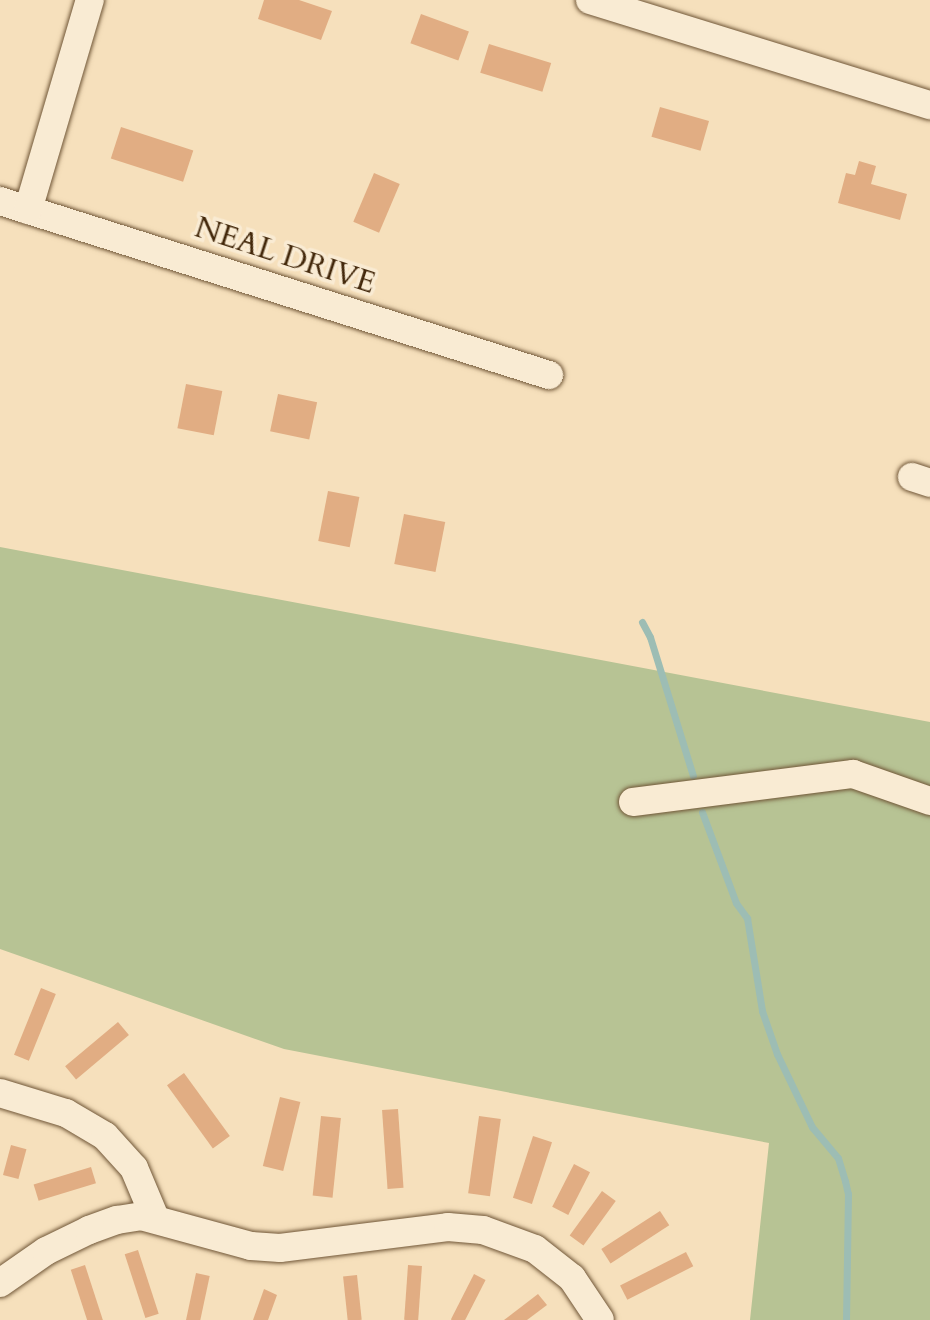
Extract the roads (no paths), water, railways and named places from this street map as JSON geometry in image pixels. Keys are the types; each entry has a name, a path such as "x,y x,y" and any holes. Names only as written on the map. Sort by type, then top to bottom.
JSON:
{"street":[{"path":"28,210 90,0"},
{"path":"590,0 930,105"},
{"name":"NEAL DRIVE","path":"0,201 549,375"},
{"path":"633,802 853,774 930,801"},
{"path":"0,1093 66,1113 105,1136 134,1168 155,1218"},
{"path":"0,1283 46,1251 89,1230 117,1220 141,1216 251,1246 280,1248 449,1227 483,1230 535,1249 561,1267 590,1302 600,1320"}],"waterway":[{"path":"642,622 650,637 693,776"},
{"path":"702,812 736,903 747,918 762,1011 777,1054 812,1127 838,1158 845,1181 848,1194 846,1320"}]}
